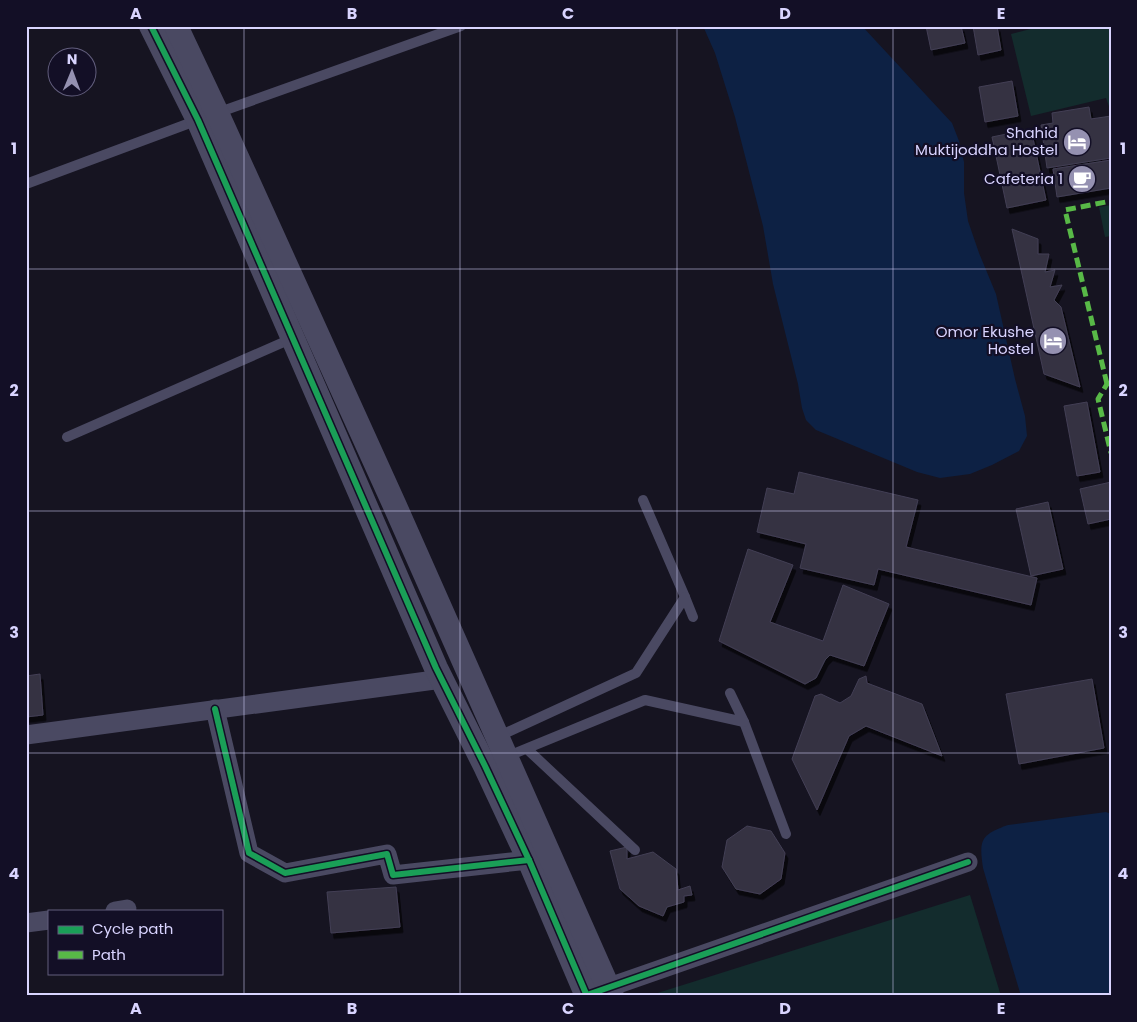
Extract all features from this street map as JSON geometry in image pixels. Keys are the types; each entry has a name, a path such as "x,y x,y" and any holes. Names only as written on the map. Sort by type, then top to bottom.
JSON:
{"street":[{"path":"152,26 208,116 395,506 598,994"},
{"path":"176,26 208,116 293,338 442,679 498,751 529,860 598,994"},
{"path":"26,735 442,679"},
{"path":"215,709 249,853 285,873 387,854 393,875 529,860"},
{"path":"598,994 968,862"},
{"path":"26,923 48,920"}],"lane":[{"path":"26,184 208,116 461,26"},
{"path":"67,437 293,338"},
{"path":"643,500 693,616"},
{"path":"498,751 636,673 685,597"},
{"path":"730,693 744,722 786,834"},
{"path":"498,751 645,700 744,722"},
{"path":"498,751 635,850"}],"green space":[{"path":"1042,26 1111,26 1111,112 1106,98 1031,116 1011,34"},
{"path":"1111,205 1111,236 1105,237 1099,207"},
{"path":"970,895 1001,996 648,996"}],"water":[{"path":"703,26 862,26 952,123 964,162 964,193 968,221 996,294 1025,416 1027,436 1019,451 970,474 940,478 917,472 816,430 806,420 773,284 763,226 735,117 715,53"},
{"path":"1106,812 1111,814 1111,996 1021,996 983,868 981,851 984,840 992,832 1008,825"}],"building":[{"path":"926,26 961,26 965,43 931,50"},
{"path":"973,26 997,26 1001,50 978,55"},
{"path":"1012,81 1018,116 985,122 979,87"},
{"name":"Shahid Muktijoddha Hostel","path":"1089,107 1091,119 1111,116 1111,158 1047,168 1041,125 1053,123 1052,113"},
{"path":"1031,129 1046,200 1007,208 992,137"},
{"name":"Cafeteria 1","path":"1111,160 1111,188 1057,197 1053,169"},
{"name":"Omor Ekushe Hostel","path":"1012,229 1038,239 1038,254 1049,254 1045,272 1055,270 1050,287 1062,285 1054,300 1061,307 1080,387 1044,374"},
{"path":"1087,402 1100,472 1077,476 1064,406"},
{"path":"799,472 918,500 906,547 1037,578 1031,605 878,569 874,585 800,568 806,544 757,532 767,488 794,494"},
{"path":"1111,482 1111,519 1088,524 1080,489"},
{"path":"1048,502 1063,569 1031,576 1016,509"},
{"path":"748,549 793,565 770,622 823,641 843,585 889,604 864,666 830,655 825,660 816,678 805,684 719,641"},
{"path":"40,674 43,715 26,717 26,676"},
{"path":"866,676 867,683 922,704 942,756 866,726 849,736 817,810 792,759 815,696 821,694 840,703 851,696 859,679"},
{"path":"1092,679 1104,748 1019,764 1006,694"},
{"path":"747,826 771,831 785,853 781,879 760,894 736,889 722,867 727,840"},
{"path":"627,847 627,859 653,852 676,869 678,890 690,886 692,895 684,896 684,902 667,907 663,916 639,906 620,889 610,851"},
{"path":"396,887 400,927 331,933 327,892"}],"marked path":[{"path":"1107,384 1065,210 1111,201"},
{"path":"1111,383 1107,384 1098,399 1111,453"}],"cycle path":[{"path":"151,26 198,120 436,668 529,860 587,996"},
{"path":"215,709 249,853 285,873 387,854 393,875 529,860"},
{"path":"587,995 968,862"}],"place":[{"name":"Shahid Muktijoddha Hostel","path":"1077,142"},
{"name":"Cafeteria 1","path":"1082,179"},
{"name":"Omor Ekushe Hostel","path":"1053,341"}]}
